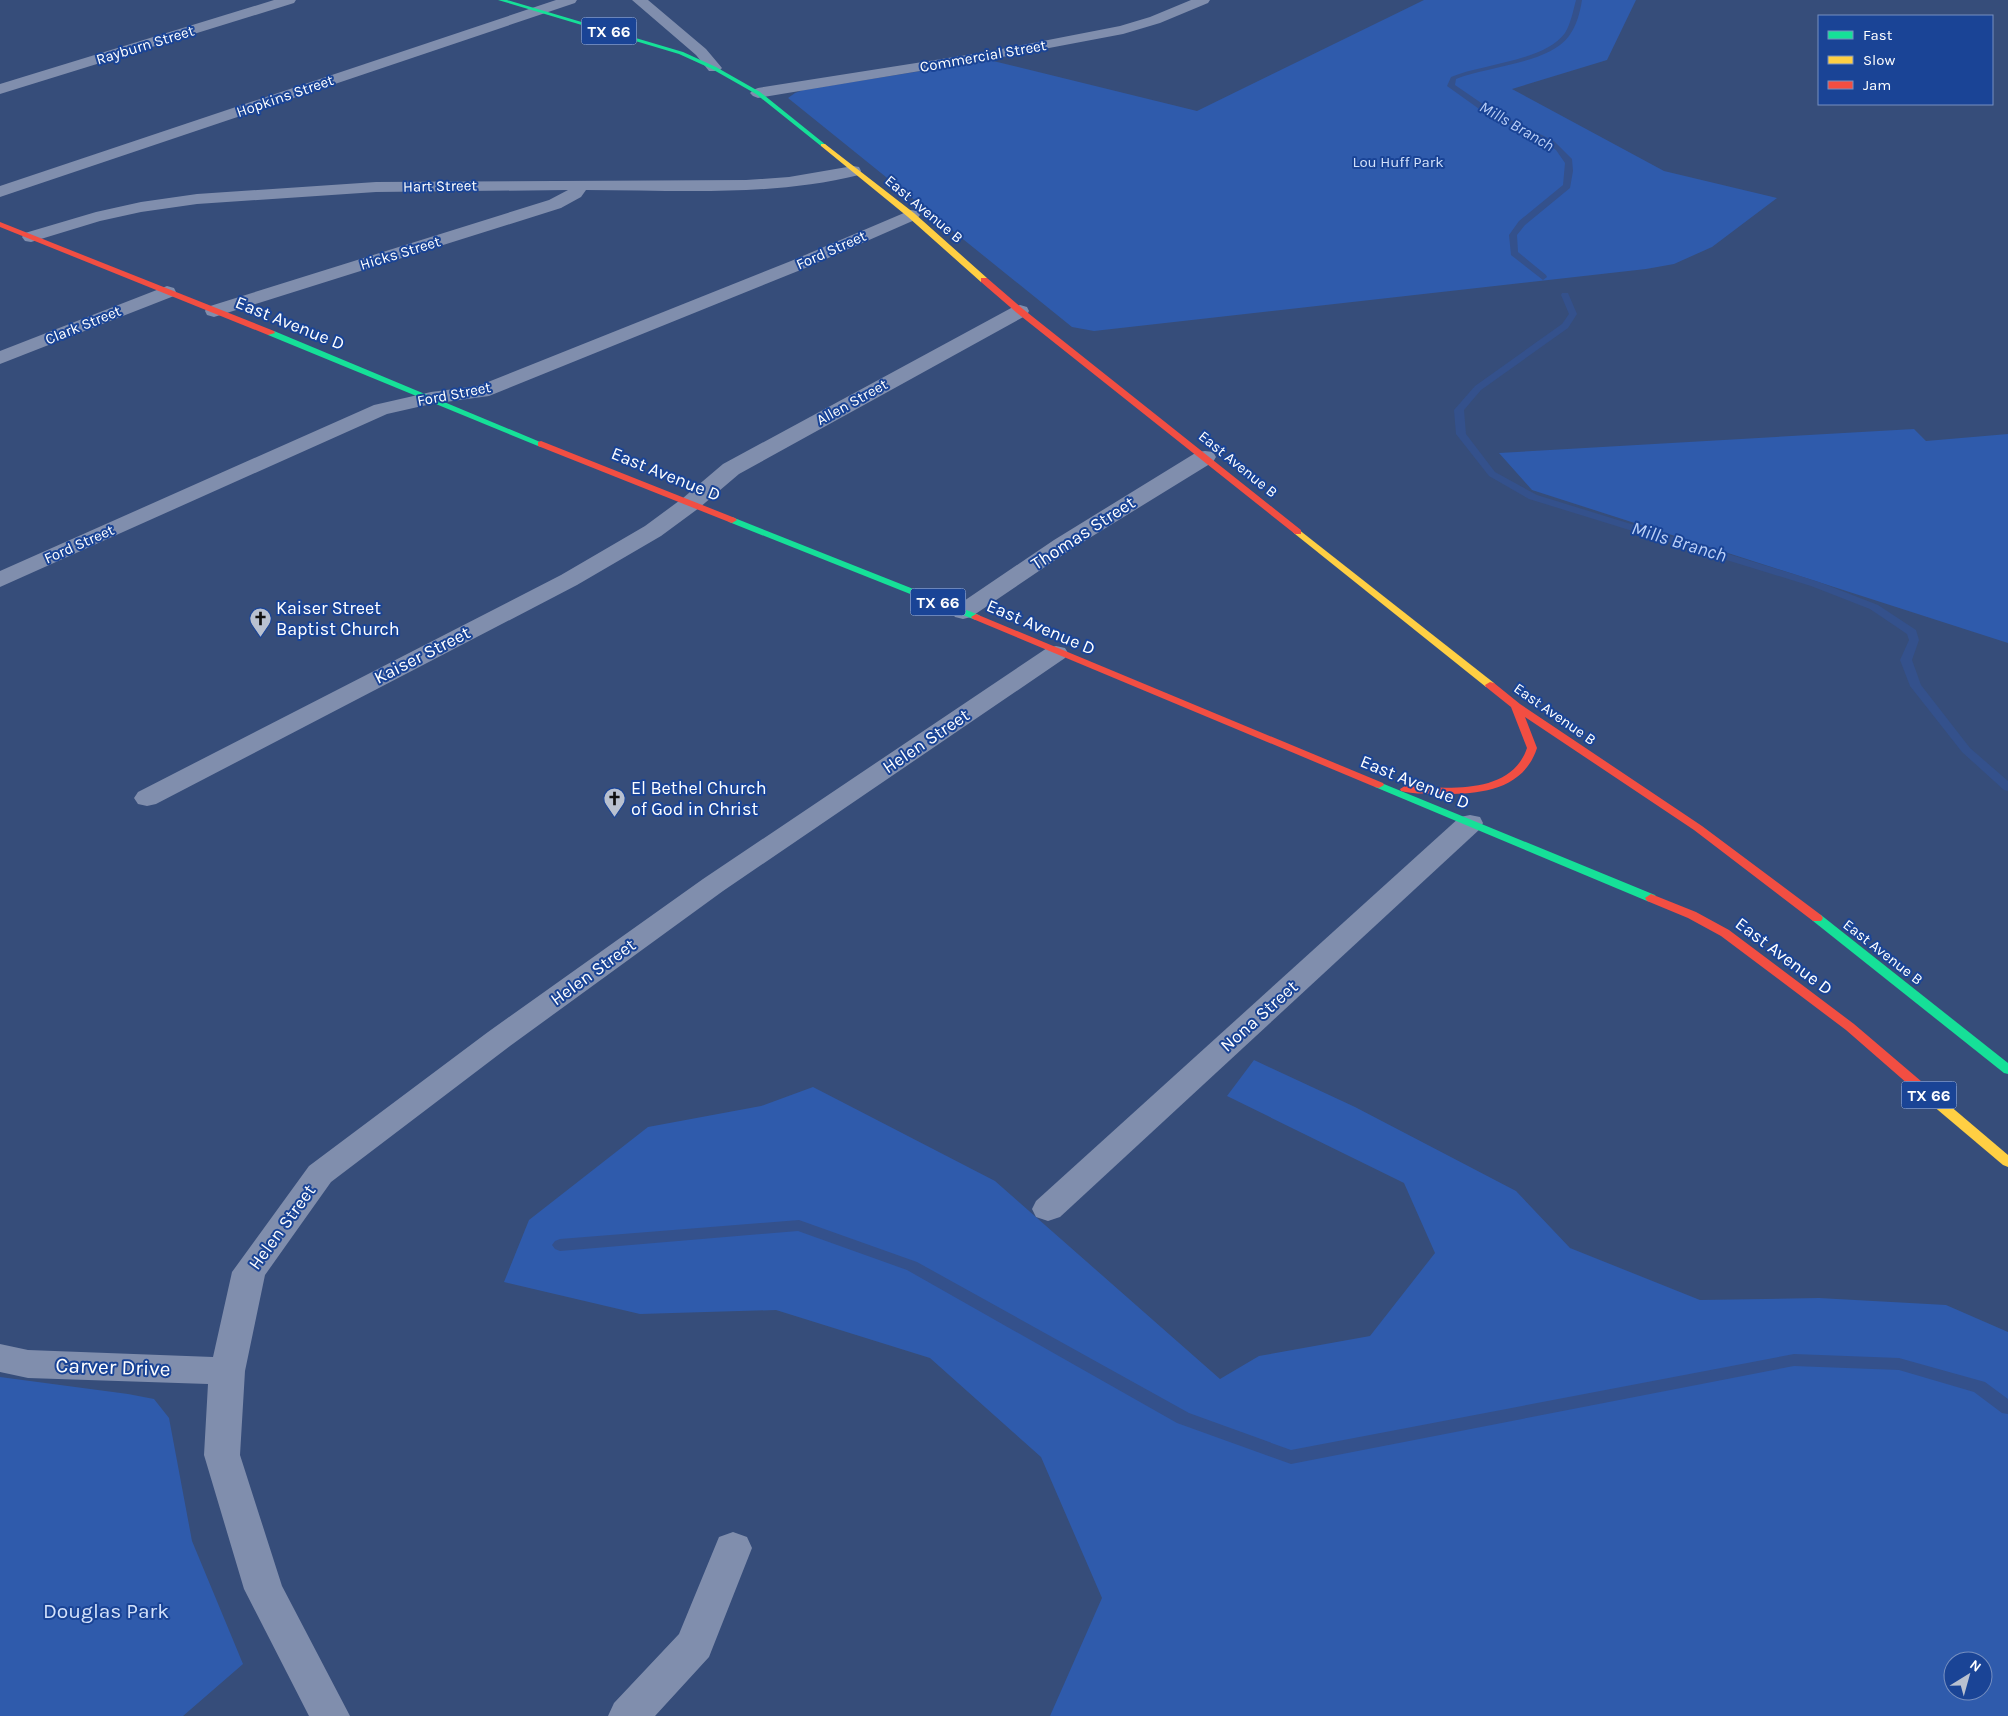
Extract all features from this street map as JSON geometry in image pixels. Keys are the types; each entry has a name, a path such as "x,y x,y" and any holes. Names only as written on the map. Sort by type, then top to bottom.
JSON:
{"main road":[{"name":"East Avenue B","path":"501,0 673,50 714,68 758,93 853,171 911,215 1020,311 1516,706 1698,828 1797,902 2008,1070"},
{"name":"East Avenue D","path":"0,224 431,398 457,411 963,612 1692,916 1725,934 1850,1027 2008,1162"},
{"path":"1384,787 1432,791 1474,789 1508,779 1524,766 1532,748 1516,706"}],"street":[{"name":"Rayburn Street","path":"0,89 289,0"},
{"name":"Hopkins Street","path":"0,192 570,0"},
{"path":"639,0 701,52 714,68"},
{"name":"Commercial Street","path":"758,93 986,56 1122,30 1155,20 1204,0"},
{"name":"Hart Street","path":"31,237 141,207 198,199 376,187 746,185 789,182 853,171"},
{"name":"Hicks Street","path":"214,310 556,204 575,193 582,185"},
{"name":"Ford Street","path":"0,580 381,409 431,398 482,392 797,265 911,215"},
{"name":"Clark Street","path":"0,358 167,292"},
{"name":"Allen Street","path":"691,503 731,468 1020,311"},
{"name":"Thomas Street","path":"963,612 1062,546 1205,457"},
{"name":"Kaiser Street","path":"147,798 569,580 654,531 691,503"},
{"name":"Helen Street","path":"330,1716 263,1589 222,1455 227,1372 249,1272 320,1174 499,1039 714,885 1056,652"},
{"name":"Nona Street","path":"1048,1209 1470,823"},
{"name":"Carver Drive","path":"0,1358 28,1364 227,1372"},
{"path":"628,1716 695,1645 732,1548"}],"green space":[{"name":"Lou Huff Park","path":"1424,0 1636,0 1607,60 1512,89 1664,171 1777,198 1712,247 1674,264 1646,269 1094,331 1072,327 788,98 803,90 989,60 1197,111"},
{"path":"1914,429 1926,441 2008,434 2008,643 1532,490 1499,453"},
{"path":"1254,1060 1355,1107 1516,1191 1570,1248 1700,1300 1819,1298 1946,1305 2008,1332 2008,1716 1050,1716 1102,1598 1041,1457 930,1358 776,1310 640,1314 504,1282 529,1220 648,1127 761,1106 813,1087 995,1181 1220,1379 1259,1356 1370,1336 1435,1253 1404,1183 1227,1096"},
{"name":"Douglas Park","path":"0,1377 154,1399 169,1418 192,1541 243,1664 183,1716 0,1716"}],"waterway":[{"name":"Mills Branch","path":"1543,277 1514,253 1513,235 1522,223 1567,186 1570,171 1568,159 1551,143 1490,113 1451,86 1453,78 1465,73 1541,53 1553,47 1563,39 1572,26 1579,0"},
{"name":"Mills Branch","path":"1565,295 1573,314 1565,326 1478,388 1459,410 1461,434 1492,474 1533,497 1815,584 1874,607 1912,632 1914,640 1906,660 1916,686 1966,750 2008,787"},
{"path":"560,1245 799,1225 912,1266 1183,1418 1291,1457 1794,1360 1899,1364 1979,1387 2008,1408"}],"traffic: fast":[{"path":"501,0 681,53 714,68 758,93 823,145"},
{"path":"271,333 541,444"},
{"path":"732,520 976,617"},
{"path":"1379,785 1651,898"},
{"path":"1817,918 2008,1070"}],"traffic: slow":[{"path":"823,145 911,215 984,280"},
{"path":"1298,532 1490,685"},
{"path":"1937,1102 2008,1162"}],"traffic: jam":[{"path":"0,224 271,333"},
{"path":"984,280 1020,311 1298,532"},
{"path":"541,444 732,520"},
{"path":"976,617 1379,785"},
{"path":"1490,685 1516,706 1698,828 1817,918"},
{"path":"1405,789 1435,791 1468,790 1500,783 1513,776 1524,766 1532,748 1516,706"},
{"path":"1651,898 1692,915 1725,933 1850,1027 1937,1102"}],"place":[{"name":"Kaiser Street Baptist Church","path":"260,637"},
{"name":"El Bethel Church of God in Christ","path":"615,817"}]}
